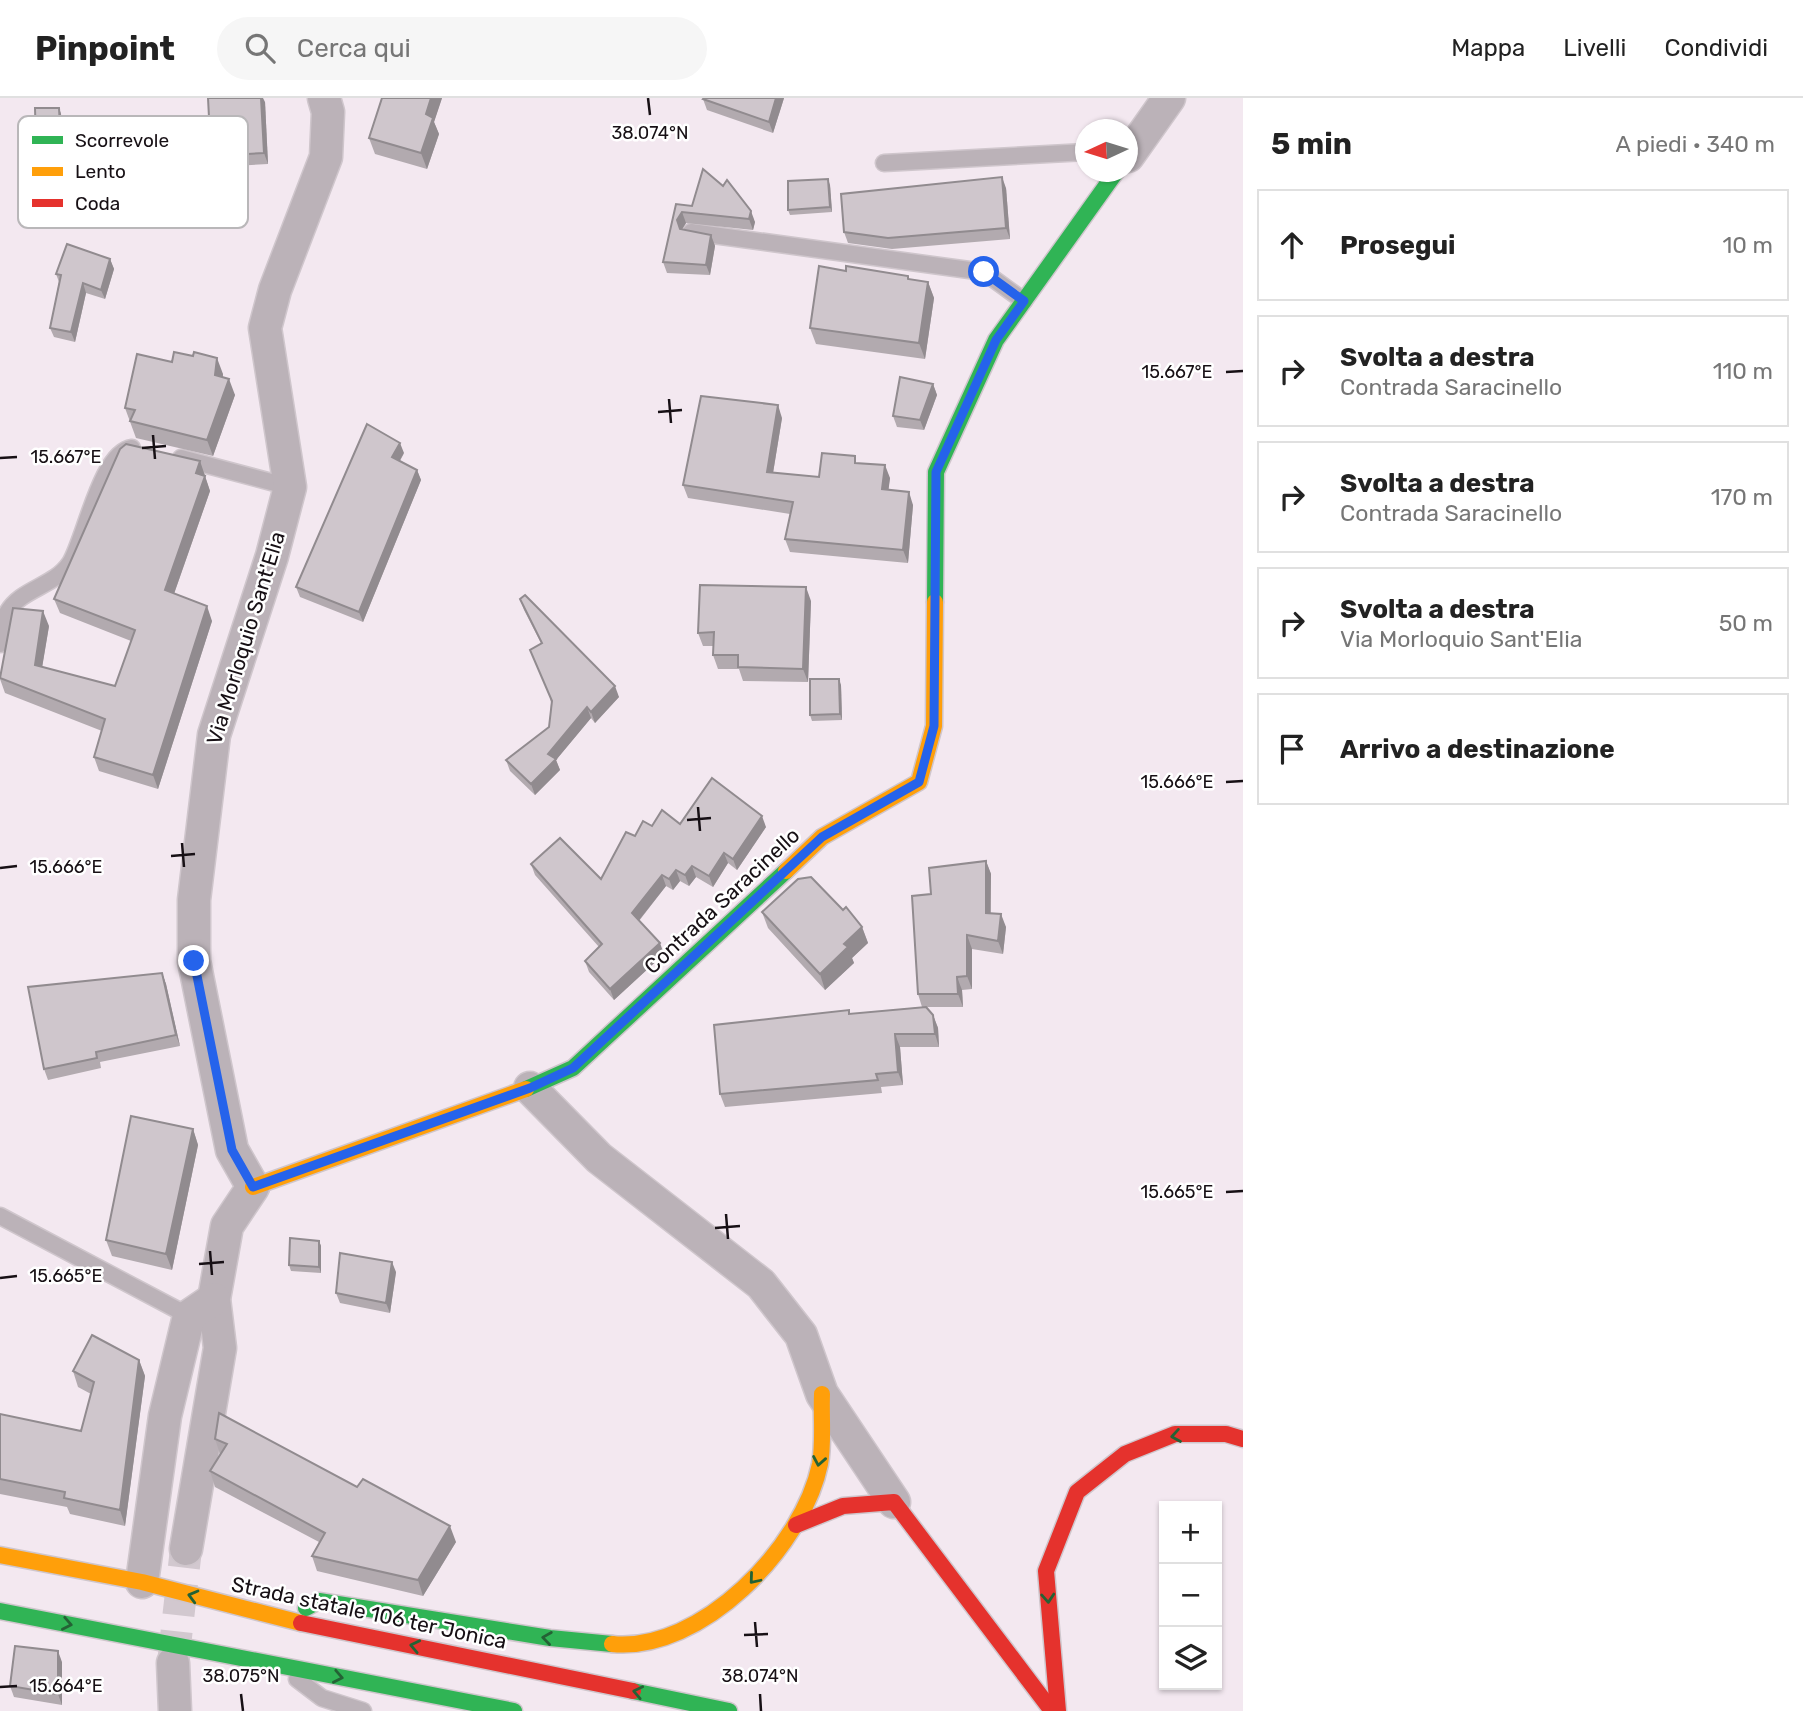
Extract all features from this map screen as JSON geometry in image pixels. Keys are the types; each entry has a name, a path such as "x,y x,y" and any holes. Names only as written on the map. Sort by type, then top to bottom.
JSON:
{"main road":[{"name":"Contrada Saracinello","path":"253,1187 530,1088 573,1068 822,837 919,782 934,726 936,472 996,340 1109,182"},
{"path":"286,1620 319,1601 550,1638 631,1646 680,1633 749,1586 796,1525 820,1464 822,1394"},
{"path":"1058,1711 1046,1571 1077,1492 1125,1454 1175,1434 1226,1434 1243,1439"},
{"path":"796,1525 828,1507 860,1501 894,1502 1052,1711"},
{"name":"Strada statale 106 ter Jonica","path":"0,1555 142,1582 286,1620 729,1711"},
{"path":"0,1612 514,1711"}],"street":[{"name":"Via Morloquio Sant'Elia","path":"253,1187 232,1150 194,961 194,900 214,735 272,556 290,488 265,328 275,290 326,157 328,112 324,98"},
{"path":"1138,142 1169,98"},
{"path":"530,1088 599,1158 761,1284 801,1335 822,1394 894,1502"},
{"path":"142,1582 165,1416 227,1226 253,1187"},
{"path":"186,1549 220,1348 202,1308"},
{"path":"173,1663 175,1711"}],"lane":[{"path":"884,163 1075,153"},
{"path":"691,232 984,272 1024,301"},
{"path":"0,644 5,615 18,598 52,579 69,564 112,461 127,449 162,453 290,488"},
{"path":"0,1216 202,1308"},
{"path":"278,1665 322,1698 363,1711"}],"building":[{"path":"208,98 261,98 264,153 248,154 248,116 209,116"},
{"path":"382,98 431,98 426,114 433,118 421,153 369,138"},
{"path":"704,98 776,98 769,122"},
{"path":"35,108 59,108 59,116 35,116"},
{"path":"703,169 723,186 727,180 751,211 749,219 682,212 677,220 680,229 711,235 706,265 663,262 676,204 692,206"},
{"path":"1002,177 1006,228 888,238 844,232 841,194"},
{"path":"828,179 830,207 788,210 788,181"},
{"path":"67,244 110,259 101,290 83,283 71,332 50,328 61,275 56,274"},
{"path":"819,266 846,271 846,266 928,282 919,343 810,328"},
{"path":"174,352 193,356 194,352 217,358 215,375 229,379 207,440 130,421 135,410 125,408 137,354 172,362"},
{"path":"900,377 933,384 920,420 893,416"},
{"path":"701,396 778,405 767,472 819,477 822,453 855,456 855,463 885,465 882,489 909,492 903,550 785,539 793,502 683,485"},
{"path":"367,424 400,443 392,457 417,470 359,612 296,587"},
{"path":"126,444 200,461 196,473 205,476 165,590 207,606 153,775 94,757 105,719 0,678 13,608 43,611 35,665 115,686 135,630 54,599 120,449"},
{"path":"700,585 806,587 803,669 738,667 738,655 713,655 714,632 698,633"},
{"path":"525,595 615,686 591,712 587,707 548,754 556,759 531,784 506,760 549,727 552,701 530,650 542,643 520,599"},
{"path":"810,679 839,679 840,714 810,715"},
{"path":"712,778 762,816 733,859 724,853 709,876 692,866 685,875 676,870 669,879 662,875 632,913 660,943 610,989 585,961 602,944 531,864 560,838 601,879 626,832 635,836 643,821 652,826 662,810 680,824"},
{"path":"986,861 986,913 1001,914 998,941 967,935 967,976 957,977 958,994 918,994 912,896 931,894 929,868"},
{"path":"811,877 843,910 846,907 862,927 844,944 848,947 820,974 762,912 798,879"},
{"path":"162,973 176,1035 96,1052 97,1058 44,1069 28,987"},
{"path":"926,1007 933,1015 935,1034 895,1034 898,1072 876,1074 878,1080 720,1094 714,1025 849,1010 849,1014"},
{"path":"131,1116 193,1129 166,1254 106,1240"},
{"path":"290,1238 319,1241 319,1267 289,1265"},
{"path":"340,1253 392,1262 386,1303 336,1293"},
{"path":"92,1335 139,1360 120,1510 64,1498 65,1492 0,1479 0,1414 81,1431 94,1382 73,1371"},
{"path":"219,1413 357,1487 363,1479 450,1526 418,1580 312,1556 325,1533 210,1471 227,1444 215,1439"},
{"path":"15,1646 58,1651 58,1694 10,1686"}],"tunnel":[{"path":"173,1663 186,1549"}],"traffic: fast":[{"path":"935,602 936,472 996,340 1109,182"},
{"path":"526,1089 573,1068 786,871"},
{"path":"306,1608 319,1601 550,1638 612,1644"},
{"path":"0,1611 514,1711"},
{"path":"633,1691 729,1711"}],"traffic: slow":[{"path":"786,871 822,837 919,782 934,726 935,602"},
{"path":"253,1187 526,1089"},
{"path":"612,1644 646,1642 680,1631 712,1613 743,1588 770,1560 793,1528 810,1496 820,1464 822,1394"},
{"path":"0,1555 142,1582 301,1623"}],"traffic: jam":[{"path":"1058,1711 1046,1571 1077,1492 1125,1454 1175,1434 1226,1434 1243,1439"},
{"path":"796,1525 843,1506 894,1502 1052,1711"},
{"path":"301,1623 633,1691"}],"route":[{"path":"194,961 232,1150 253,1187 530,1088 573,1068 822,837 919,782 934,726 936,472 996,340 1024,301 984,272"}]}
